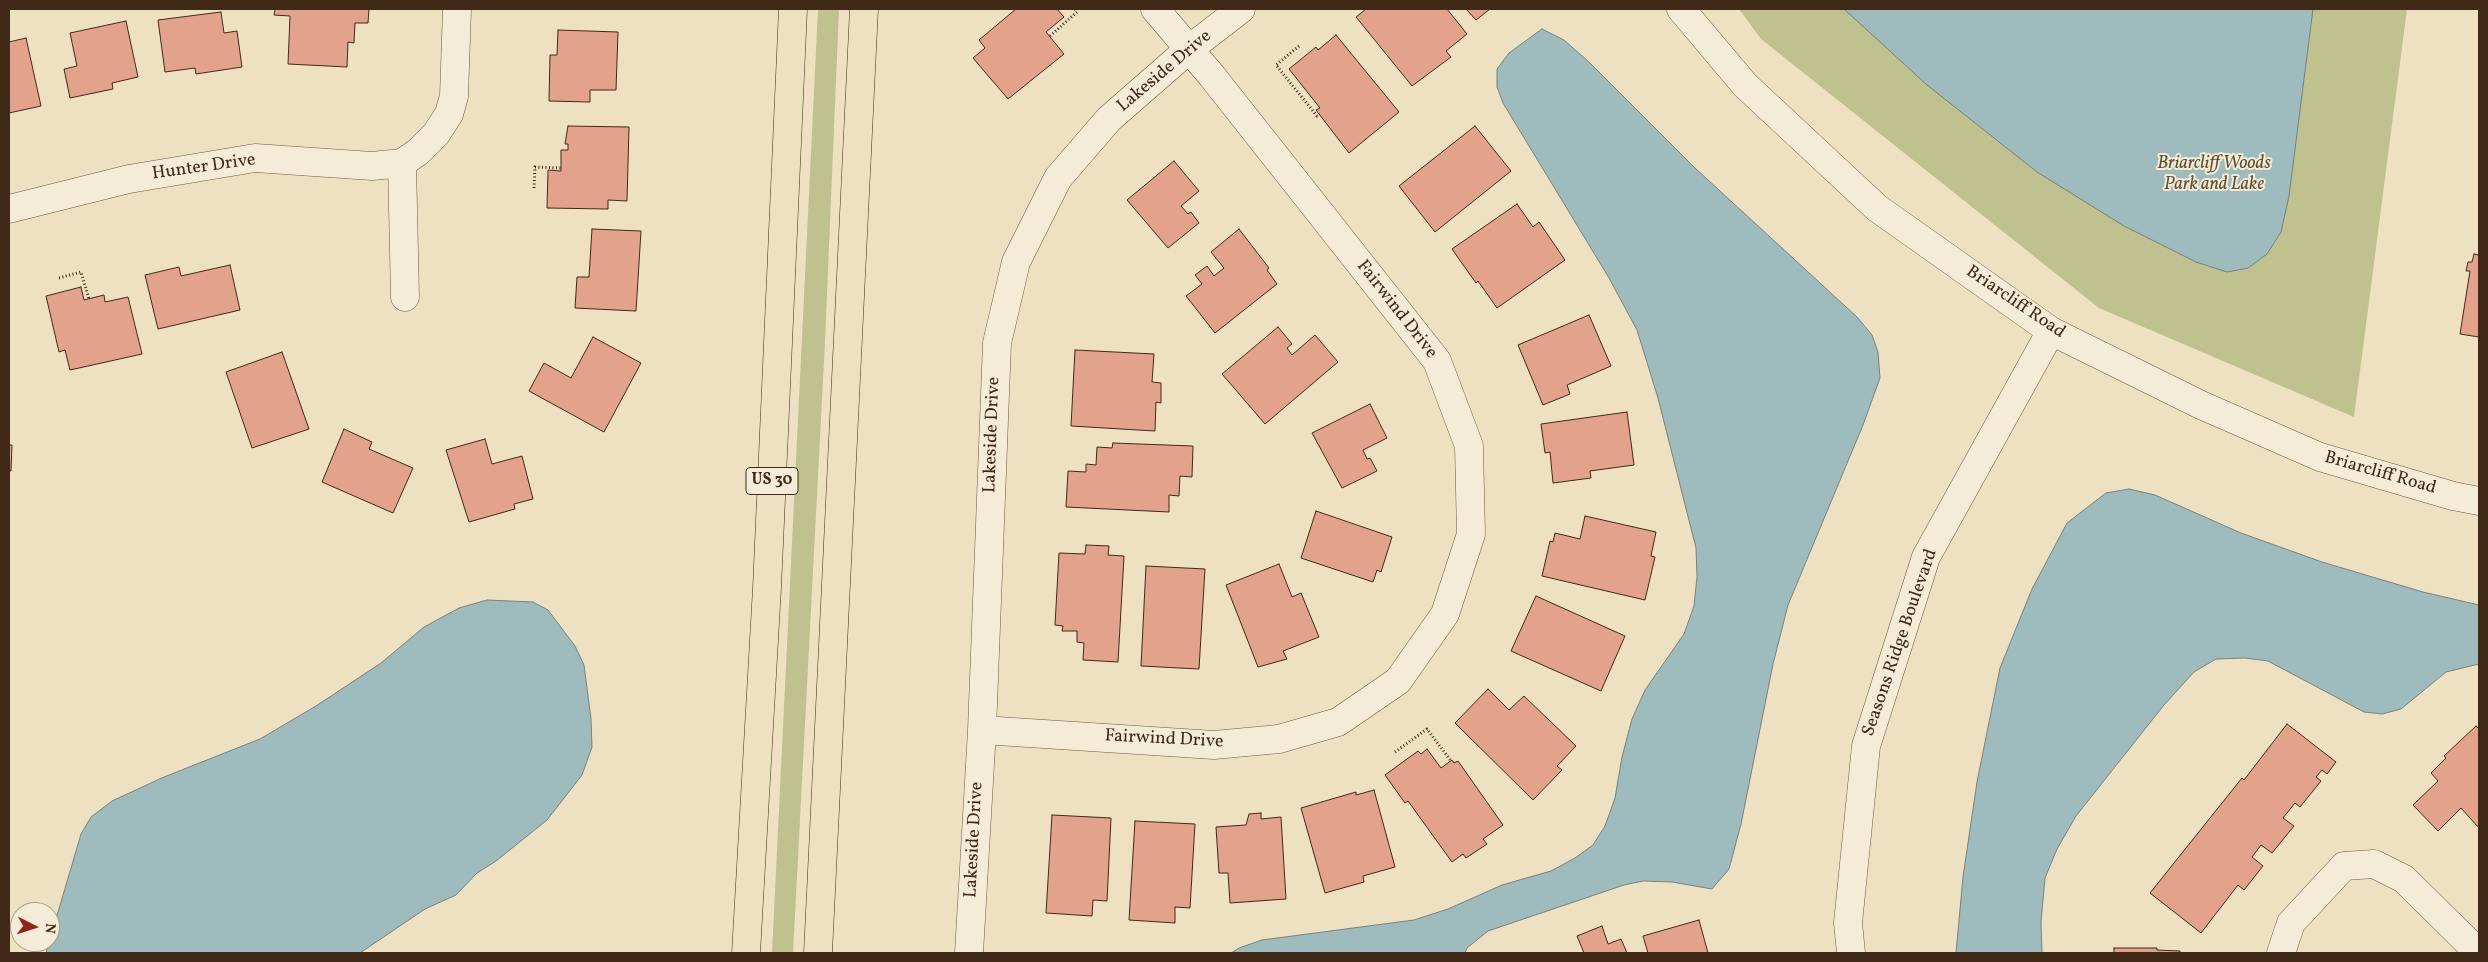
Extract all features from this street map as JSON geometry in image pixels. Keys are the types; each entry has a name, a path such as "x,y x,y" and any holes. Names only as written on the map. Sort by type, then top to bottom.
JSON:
{"main road":[{"name":"US 30","path":"746,953 767,588 793,9"},
{"path":"818,953 864,9"}],"street":[{"path":"405,297 402,163 418,152 430,140 449,114 454,96 457,9"},
{"name":"Fairwind Drive","path":"982,730 1214,745 1279,739 1338,722 1398,681 1445,614 1471,534 1469,446 1437,360 1212,76 1155,9"},
{"name":"Lakeside Drive","path":"969,953 982,730 997,343 1016,262 1058,178 1109,119 1188,50 1241,9"},
{"name":"Briarcliff Road","path":"1681,9 1745,85 1877,208 2051,331 2201,406 2320,457 2452,496 2479,501"},
{"name":"Hunter Drive","path":"9,209 129,179 254,158 372,166 402,163"},
{"name":"Seasons Ridge Boulevard","path":"1851,953 1848,923 1866,746 1926,557 2051,331"},
{"path":"2281,953 2291,923 2344,866 2374,864 2404,879 2479,953"}],"path":[{"path":"1050,36 1077,12 1075,9"},
{"path":"1299,46 1276,65 1317,116 1320,115"},
{"path":"534,188 535,167 561,168"},
{"path":"59,278 81,272 89,299"},
{"path":"1395,752 1427,729 1451,761"}],"green space":[{"path":"818,9 839,9 825,342 793,953 772,953"},
{"name":"Briarcliff Woods Park and Lake","path":"1739,9 2407,9 2354,417 2099,308 1761,39"}],"water":[{"path":"1844,9 2313,9 2289,196 2281,232 2267,254 2248,268 2227,272 2196,262 2124,226 2037,172 1927,85"},
{"path":"1542,29 1564,40 1590,63 1695,168 1857,317 1872,335 1878,352 1880,378 1863,425 1788,605 1773,664 1741,824 1729,869 1712,889 1672,882 1643,881 1624,885 1488,931 1467,948 1465,953 1231,953 1239,948 1262,940 1414,920 1448,909 1502,885 1551,871 1575,858 1593,845 1605,826 1615,798 1622,757 1632,719 1645,690 1684,634 1694,606 1697,577 1696,548 1658,398 1637,330 1609,278 1503,103 1497,87 1497,69 1509,53"},
{"path":"2129,489 2155,495 2241,533 2322,562 2423,592 2479,605 2479,664 2446,672 2401,709 2382,714 2364,712 2268,661 2245,658 2216,659 2194,672 2164,705 2076,816 2057,849 2045,878 2041,922 2042,953 1956,953 1963,877 1977,782 2000,668 2032,589 2067,523 2106,493"},
{"path":"487,600 533,602 548,610 575,646 584,665 591,719 592,747 582,775 547,820 496,861 477,873 456,895 425,909 360,953 46,953 60,952 60,905 81,834 91,817 112,801 164,777 260,739 316,706 381,663 424,627 459,608"}],"building":[{"path":"275,9 369,9 368,23 355,23 354,43 348,42 347,67 288,64 290,16 274,15"},
{"path":"1016,9 1057,9 1064,17 1046,32 1064,54 1008,99 973,58 985,48 979,40"},
{"path":"1366,9 1447,9 1467,34 1446,51 1451,57 1412,86 1356,17"},
{"path":"1466,9 1490,9 1476,20"},
{"path":"221,12 224,33 237,31 242,67 196,74 195,68 165,72 158,20"},
{"path":"126,21 138,77 112,83 113,89 70,98 64,69 77,66 70,33"},
{"path":"558,30 618,32 616,90 590,90 590,102 549,101 550,55 557,55"},
{"path":"1336,35 1399,112 1349,153 1316,110 1320,108 1289,69 1316,47 1318,50"},
{"path":"26,38 41,106 9,113 9,42"},
{"path":"568,126 629,127 627,201 608,200 608,209 547,208 548,170 561,171 561,150 568,150 568,144 565,144"},
{"path":"1475,126 1511,171 1435,232 1399,186"},
{"path":"1174,161 1199,191 1181,206 1188,214 1191,212 1199,223 1168,248 1127,200"},
{"path":"1517,204 1533,227 1539,222 1565,260 1497,308 1478,281 1476,283 1452,249"},
{"path":"592,229 641,231 636,311 575,308 577,277 589,277"},
{"path":"1239,229 1269,268 1267,270 1277,284 1215,333 1186,296 1202,284 1195,275 1207,266 1214,276 1224,268 1211,252"},
{"path":"2474,254 2479,255 2479,337 2460,334 2470,271 2466,271 2468,262 2472,262"},
{"path":"230,265 240,310 158,329 145,275 179,267 181,276"},
{"path":"81,287 84,300 104,295 105,302 128,297 142,354 70,370 65,350 59,352 46,296"},
{"path":"1589,315 1611,366 1567,385 1570,394 1543,405 1518,345"},
{"path":"1278,327 1292,344 1287,348 1292,355 1315,335 1338,362 1265,424 1222,374"},
{"path":"593,337 641,363 604,432 529,391 544,363 571,378"},
{"path":"1075,350 1154,354 1152,382 1161,383 1161,403 1156,402 1155,431 1071,426"},
{"path":"282,352 309,429 252,448 226,372"},
{"path":"1370,404 1387,438 1363,450 1367,459 1370,458 1377,471 1342,488 1312,433"},
{"path":"1627,412 1634,465 1590,471 1591,478 1553,483 1550,452 1545,453 1541,424"},
{"path":"344,429 372,442 369,449 413,468 393,513 322,482"},
{"path":"485,439 492,464 522,456 533,499 514,504 515,509 469,522 446,450"},
{"path":"1113,443 1193,446 1192,477 1180,476 1179,496 1169,495 1169,512 1066,507 1068,471 1086,472 1086,464 1096,465 1097,447 1112,448"},
{"path":"9,445 12,445 11,471 9,471"},
{"path":"1316,511 1392,537 1381,572 1377,570 1373,582 1301,558"},
{"path":"1585,516 1656,532 1651,556 1655,557 1645,600 1542,576 1550,541 1553,542 1555,533 1580,539"},
{"path":"1086,545 1109,546 1108,555 1124,556 1118,662 1083,660 1084,643 1077,642 1077,631 1062,631 1063,626 1055,625 1059,553 1085,554"},
{"path":"1279,564 1292,597 1301,593 1319,637 1283,651 1287,659 1258,667 1226,585"},
{"path":"1146,566 1205,569 1199,669 1141,666"},
{"path":"1536,596 1625,636 1601,691 1511,651"},
{"path":"1488,689 1509,710 1524,696 1576,746 1557,766 1562,770 1533,800 1455,723"},
{"path":"2287,724 2336,762 2327,774 2322,770 2316,777 2321,781 2300,807 2295,803 2283,818 2294,826 2272,853 2261,845 2252,857 2263,866 2244,890 2238,885 2201,933 2150,893 2242,778 2244,780"},
{"path":"2476,726 2479,729 2479,828 2461,808 2438,831 2413,805 2438,781 2431,773 2446,758 2444,756"},
{"path":"1427,749 1441,768 1452,760 1454,763 1458,761 1503,825 1483,839 1487,844 1466,858 1463,854 1452,862 1408,801 1405,803 1385,775 1418,751 1421,754"},
{"path":"1374,790 1395,867 1363,876 1364,882 1325,893 1301,808 1356,792 1356,795"},
{"path":"1261,813 1261,819 1281,817 1286,899 1230,903 1228,873 1219,873 1216,827 1246,825 1249,814"},
{"path":"1052,815 1111,818 1107,901 1093,900 1092,916 1046,913"},
{"path":"1135,821 1195,824 1190,908 1175,907 1175,923 1129,920"},
{"path":"1699,920 1708,953 1648,953 1643,936"},
{"path":"1602,926 1608,944 1621,939 1627,953 1584,953 1577,936"},
{"path":"2114,948 2157,948 2157,950 2180,951 2180,953 2114,953"}]}
